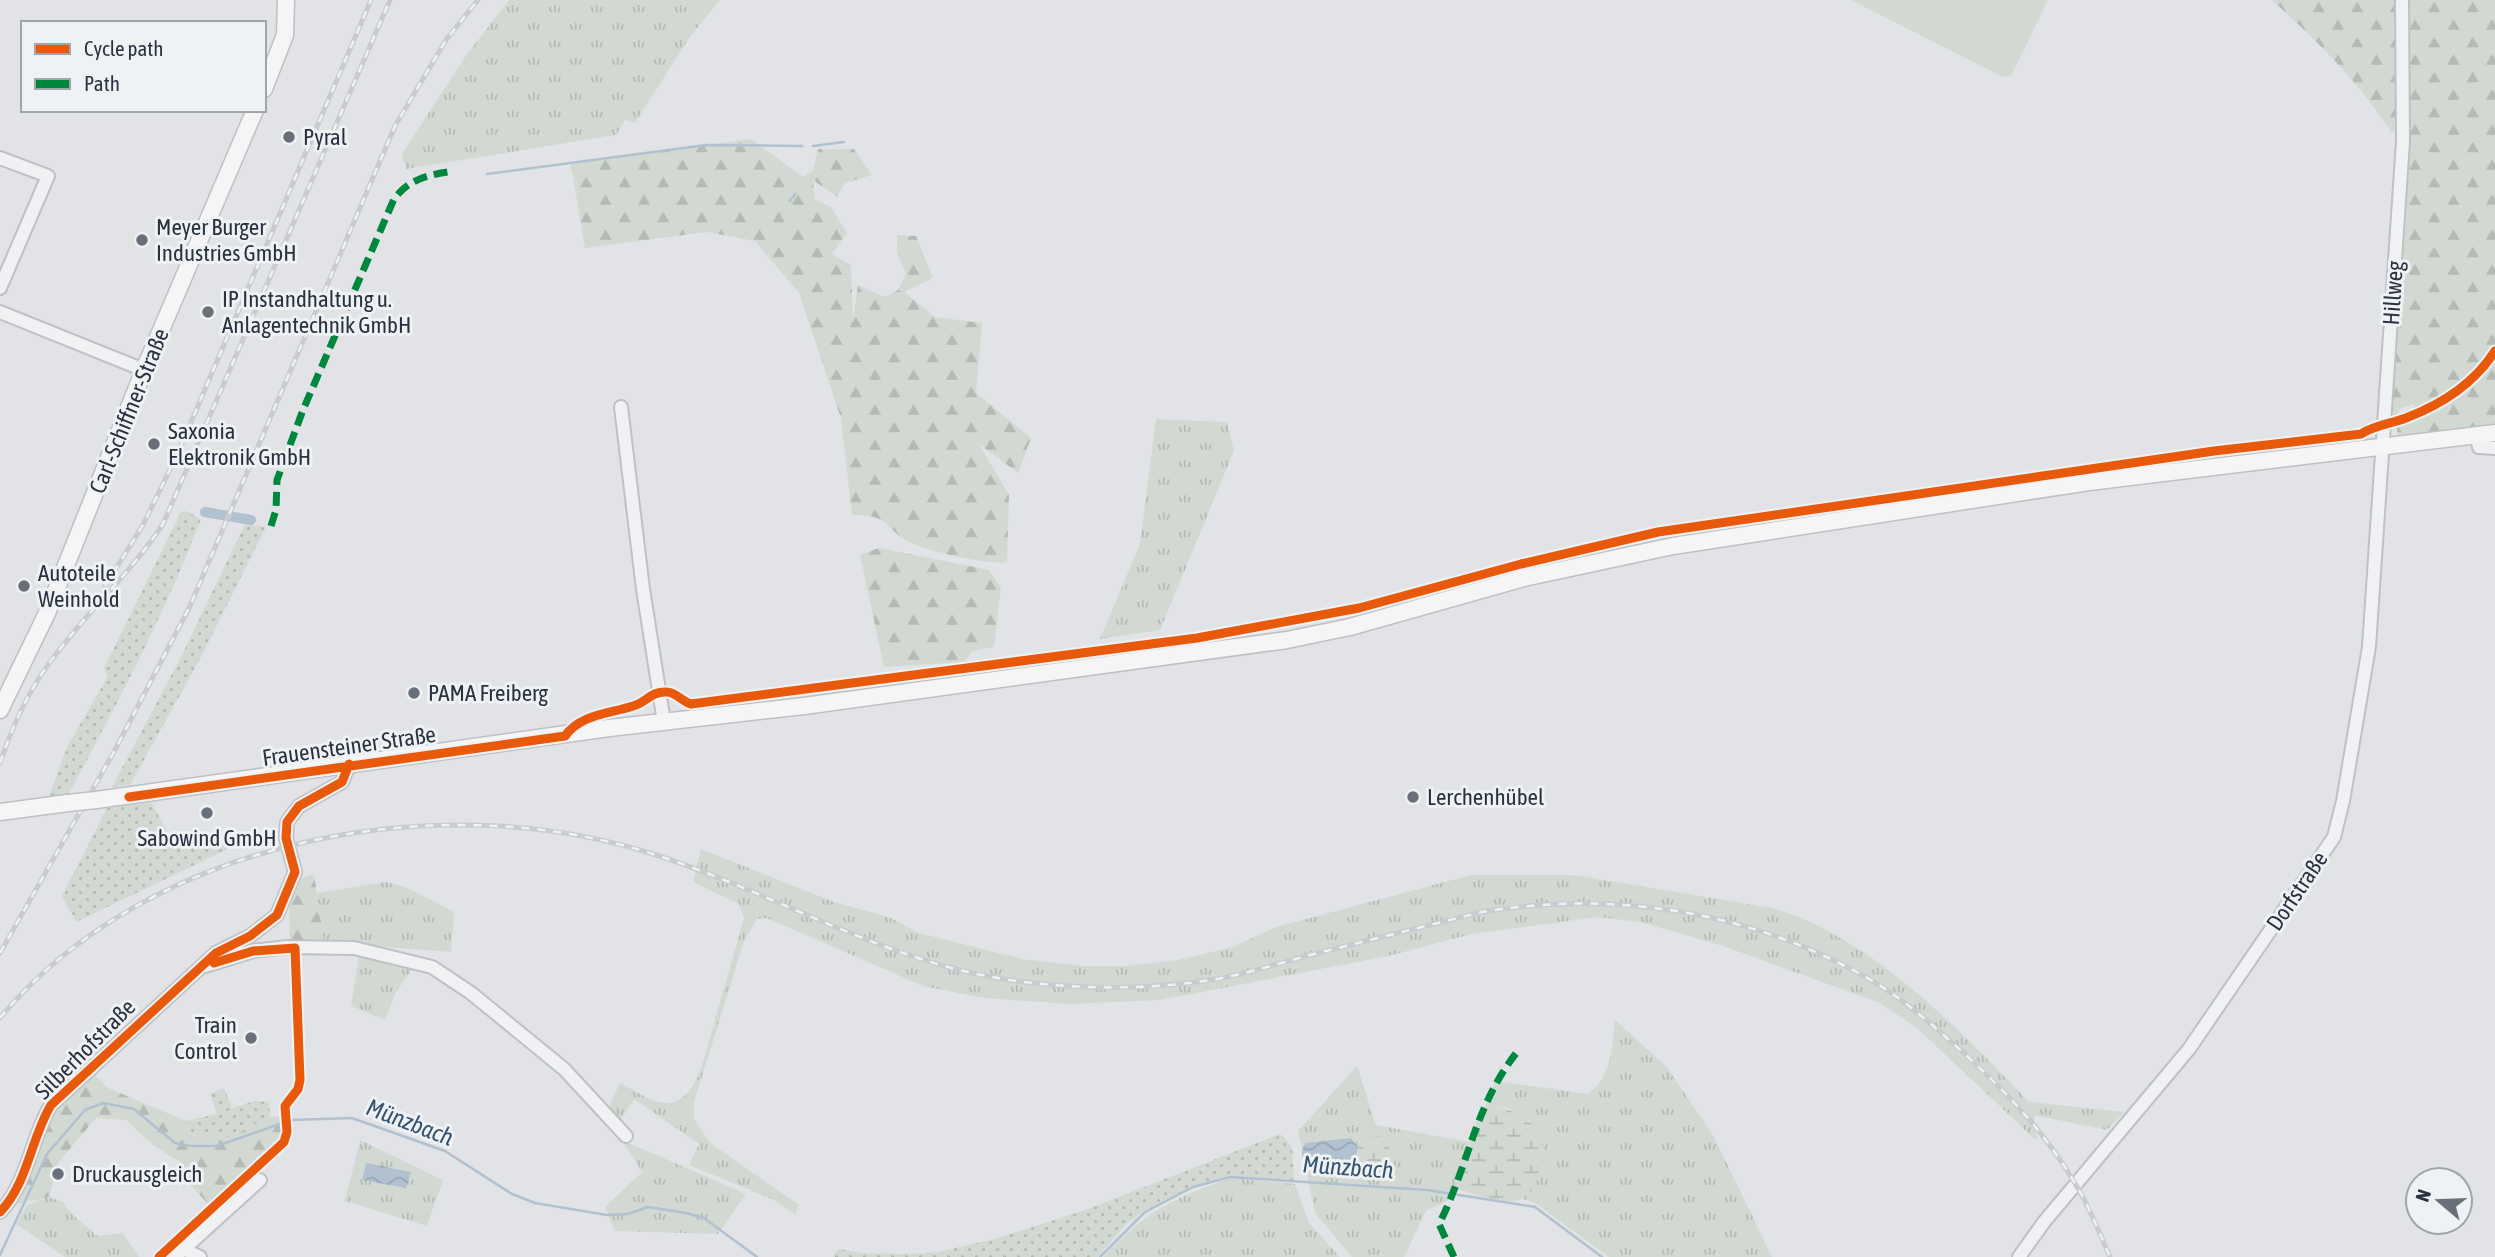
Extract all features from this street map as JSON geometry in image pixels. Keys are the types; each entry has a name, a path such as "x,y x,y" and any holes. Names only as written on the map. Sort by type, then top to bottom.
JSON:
{"main road":[{"path":"266,84 285,35 286,0"},
{"name":"Carl-Schiffner-Straße","path":"0,710 47,613 144,370 254,112"},
{"name":"Frauensteiner Straße","path":"0,811 1287,640 1350,627 1524,578 1673,546 2090,482 2495,433"}],"street":[{"name":"Hillweg","path":"2382,446 2403,141 2402,0"},
{"path":"0,158 48,176 0,288"},
{"path":"0,313 144,370"},
{"path":"621,407 643,589 664,722"},
{"path":"2476,435 2479,447 2495,448"},
{"name":"Dorfstraße","path":"2019,1257 2044,1222 2189,1049 2334,837 2370,647 2382,446"},
{"name":"Silberhofstraße","path":"0,1212 18,1185 40,1122 51,1104 216,953 250,936 277,915 295,872 286,838 287,822 299,806 342,782 349,764"},
{"name":"Silberhofstraße","path":"201,967 253,951 287,947 354,948 432,967 471,993 564,1069 626,1136"},
{"path":"180,1253 260,1180"},
{"path":"180,1253 200,1257"}],"green space":[{"path":"509,0 720,0 689,38 635,123 625,120 616,135 406,169 402,154 465,57"},
{"path":"1851,0 2048,0 2011,76 2003,77"},
{"path":"2272,0 2495,0 2495,425 2397,436 2397,425 2419,417 2415,404 2399,409 2399,415 2391,416 2411,121 2398,122 2397,130 2391,132 2351,79"},
{"path":"751,139 803,177 813,171 818,149 854,149 872,175 845,183 837,197 813,180 815,199 831,207 847,233 832,254 851,265 853,319 858,285 885,297 898,290 906,274 897,251 897,235 916,236 933,278 904,292 935,317 982,323 976,393 1031,438 1018,473 979,444 1009,495 1007,562 973,560 932,550 903,538 882,520 852,515 841,418 799,293 755,241 707,232 585,248 571,164"},
{"path":"1156,419 1227,422 1234,451 1160,630 1100,639 1140,544"},
{"path":"186,511 201,519 155,626 67,797 47,801 68,745 108,676 104,668 181,512"},
{"path":"245,524 266,527 200,659 130,785 112,787 181,657"},
{"path":"879,548 989,570 1001,587 994,647 972,651 965,662 884,667 860,555"},
{"path":"151,802 170,836 204,833 228,849 76,922 62,896 107,808"},
{"path":"701,849 834,902 891,918 919,933 1022,959 1084,966 1126,966 1178,960 1233,947 1276,927 1471,875 1573,875 1772,908 1808,921 1878,962 1943,1016 2029,1102 2124,1112 2107,1130 2034,1115 2037,1141 1917,1028 1880,1003 1726,947 1641,922 1597,917 1472,934 1388,956 1160,1000 1069,1004 984,998 923,986 767,918 757,919 744,941 694,1102 694,1119 710,1143 799,1205 795,1214 772,1199 689,1165 699,1144 634,1099 618,1124 607,1111 620,1083 646,1097 667,1103 685,1096 701,1069 744,918 739,904 693,882"},
{"path":"314,874 324,942 290,942 289,889 298,880"},
{"path":"386,882 408,888 454,912 451,952 324,942 317,893"},
{"path":"359,955 414,966 395,994 385,1020 351,1006"},
{"path":"1615,1020 1666,1066 1714,1137 1772,1257 1609,1257 1535,1203 1522,1199 1533,1191 1530,1121 1508,1108 1485,1106 1496,1081 1588,1094 1602,1079 1606,1070"},
{"path":"1357,1066 1376,1125 1470,1142 1454,1188 1455,1197 1426,1211 1404,1257 1352,1257 1315,1213 1298,1131"},
{"path":"89,1070 108,1088 186,1121 190,1135 230,1137 270,1117 285,1116 286,1137 212,1208 186,1180 183,1164 153,1145 126,1120 96,1118 58,1163 49,1197 4,1207 40,1122"},
{"path":"224,1088 232,1108 255,1101 269,1102 270,1117 230,1137 190,1135 186,1121 217,1114 210,1094"},
{"path":"1482,1106 1512,1111 1534,1127 1540,1137 1542,1165 1534,1187 1523,1199 1495,1200 1454,1188"},
{"path":"1282,1135 1292,1147 1294,1180 1228,1176 1197,1185 1145,1210 1126,1224 1098,1257 833,1257 838,1249 861,1253 910,1254 938,1252 998,1238 1088,1209"},
{"path":"1384,1136 1395,1161 1367,1182 1353,1175 1356,1141 1351,1138"},
{"path":"360,1140 443,1180 427,1226 345,1201"},
{"path":"622,1140 746,1194 718,1234 615,1231 605,1207 642,1172"},
{"path":"1231,1178 1295,1184 1309,1223 1340,1257 1103,1257 1133,1228 1161,1208 1192,1192"},
{"path":"49,1197 63,1202 74,1216 97,1236 123,1233 139,1257 65,1257 16,1224 27,1205"}],"water":[{"path":"1351,1138 1358,1147 1355,1159 1307,1164 1303,1159 1302,1151 1306,1143"},
{"path":"366,1163 411,1172 406,1188 362,1180"}],"waterway":[{"path":"813,146 844,142"},
{"path":"487,174 706,145 802,146"},
{"path":"205,512 251,520"},
{"name":"Münzbach","path":"0,1255 47,1154 85,1110 103,1103 134,1109 175,1143 190,1146 217,1146 291,1120 352,1118 445,1151 512,1194 535,1203 607,1215 628,1214 648,1207 686,1213 704,1218 757,1257"},
{"name":"Münzbach","path":"1100,1257 1145,1212 1193,1187 1230,1177 1427,1190 1535,1207 1602,1257"}],"railway":[{"path":"105,586 143,525 177,455 371,0"},
{"path":"0,763 24,705 39,678 70,636 138,558 163,524 390,0"},
{"path":"0,953 115,750 190,606 395,126 446,40 478,0"},
{"path":"0,1018 62,957 134,907 215,869 302,843 391,828 481,825 570,834 653,854 699,870 877,944 923,959 969,972 1017,981 1068,986 1146,987 1197,982 1245,973 1482,912 1531,906 1629,905 1726,921 1772,935 1818,953 1862,975 1904,1002 1983,1071 2040,1132 2081,1194 2110,1257"}],"marked path":[{"path":"271,526 276,510 277,480 303,410 394,199 413,182 454,171"},
{"path":"1454,1257 1439,1224 1481,1115 1517,1052"}],"cycle path":[{"path":"129,797 565,736 587,719 633,706 662,692 673,694 691,704 1197,638 1359,608 1521,564 1658,532 2214,451 2361,434 2420,412 2445,399 2467,383 2495,351"},
{"path":"0,1212 17,1188 51,1105 216,953 250,936 277,915 295,872 286,838 287,822 299,806 342,782 349,764"},
{"path":"159,1257 284,1142 287,1132 285,1106 298,1089 300,1080 295,948 253,951 214,963"}],"place":[{"name":"Pyral","path":"289,137"},
{"name":"Meyer Burger Industries GmbH","path":"142,240"},
{"name":"IP Instandhaltung u. Anlagentechnik GmbH","path":"208,312"},
{"name":"Saxonia Elektronik GmbH","path":"154,444"},
{"name":"Autoteile Weinhold","path":"24,586"},
{"name":"PAMA Freiberg","path":"414,693"},
{"name":"Lerchenhübel","path":"1413,797"},
{"name":"Sabowind GmbH","path":"207,813"},
{"name":"Train Control","path":"251,1038"},
{"name":"Druckausgleich","path":"58,1174"}]}
